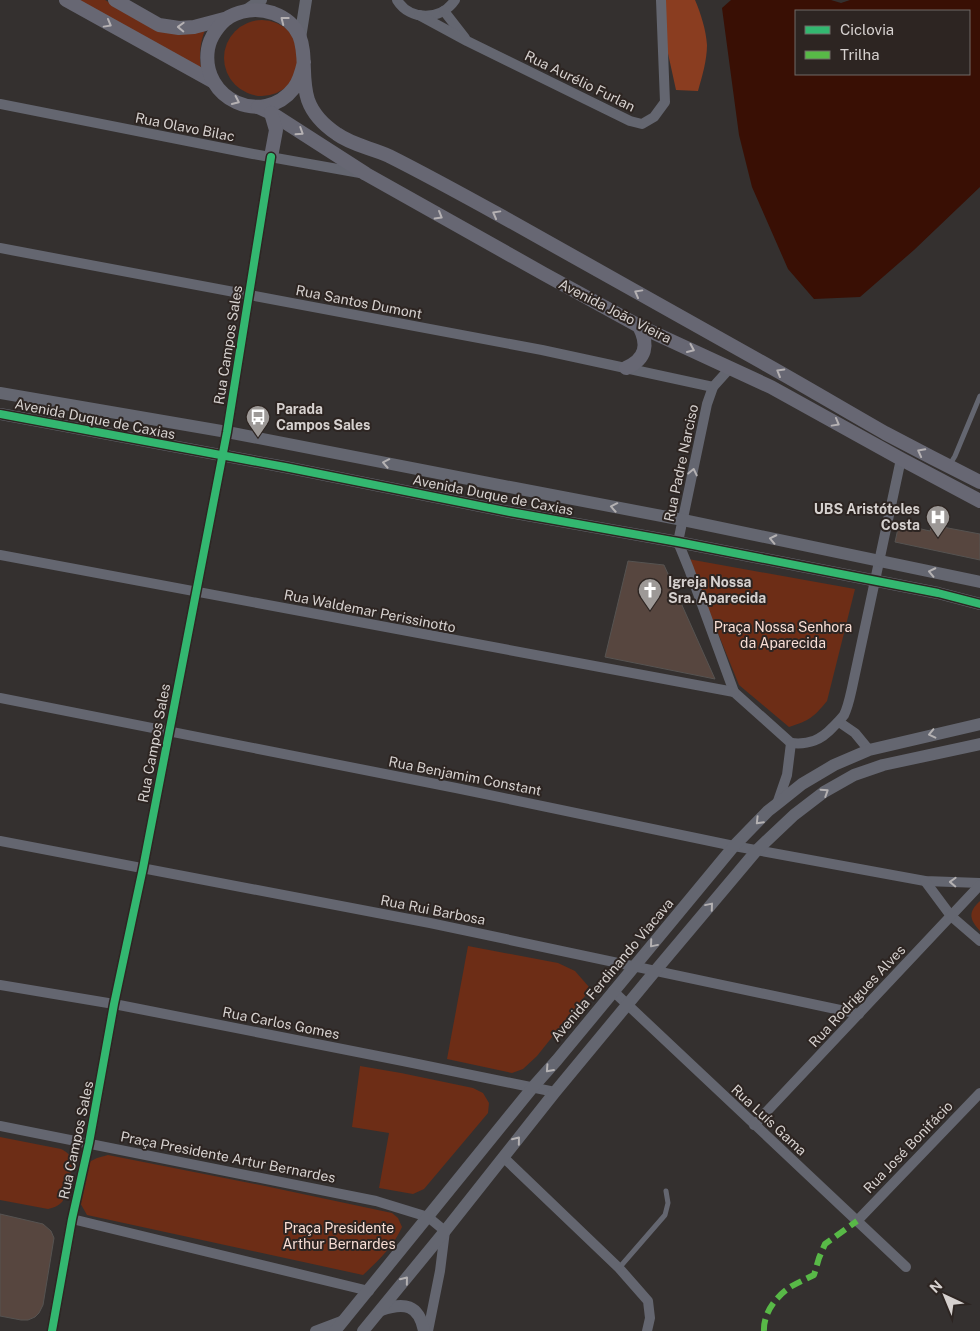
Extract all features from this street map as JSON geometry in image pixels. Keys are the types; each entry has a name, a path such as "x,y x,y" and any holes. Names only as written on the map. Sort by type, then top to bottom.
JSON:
{"main road":[{"path":"66,0 212,81"},
{"path":"115,0 159,25 179,28 194,27 228,18 247,10 263,10 278,15 295,29 304,50 301,76 294,88 284,98 272,104 258,107 240,104 224,96 212,81 207,64 208,47 216,30 228,18"},
{"name":"Avenida João Vieira","path":"304,62 308,100 313,111 329,129 340,136 387,155 499,215 889,435 980,482"},
{"name":"Avenida João Vieira","path":"258,107 271,113 366,174 519,261 639,326 771,386 980,501"},
{"path":"271,113 276,130 271,157"},
{"path":"626,368 641,359 644,352 644,334 639,326"}],"street":[{"path":"247,10 261,0"},
{"path":"300,38 306,0"},
{"name":"Rua Aurélio Furlan","path":"397,0 408,12 419,15 467,41 630,121 642,124 654,117 665,102 661,0"},
{"path":"419,15 428,16 444,11 455,0"},
{"name":"Rua Aurélio Furlan","path":"444,11 467,41"},
{"name":"Rua Olavo Bilac","path":"0,104 366,174"},
{"name":"Rua Campos Sales","path":"52,1331 72,1219 89,1144 114,1004 227,432 271,157"},
{"name":"Rua Santos Dumont","path":"0,248 542,350 713,388"},
{"name":"Rua Padre Narciso","path":"731,367 713,388 708,404 678,542 734,692 791,743"},
{"name":"Avenida Duque de Caxias","path":"0,393 227,432 683,520 980,582"},
{"name":"Avenida Duque de Caxias","path":"0,414 510,512 678,542 938,593 980,604"},
{"path":"777,804 787,775 791,743 802,744 817,740 829,731 843,716 852,688 901,459"},
{"name":"Rua Waldemar Perissinotto","path":"0,555 734,692"},
{"name":"Rua Benjamim Constant","path":"0,698 456,788 734,846 925,881 980,884"},
{"path":"838,722 855,733 869,750"},
{"name":"Avenida Ferdinando Viacava","path":"335,1331 533,1087 734,846 768,811 802,784 834,764 869,750 980,724"},
{"path":"363,1331 555,1092 757,850 794,815 824,792 854,775 883,765 980,744"},
{"name":"Rua Rui Barbosa","path":"0,841 430,923 859,1014"},
{"path":"925,881 951,916 980,941"},
{"name":"Rua Rodrigues Alves","path":"754,1125 980,884"},
{"name":"Rua Carlos Gomes","path":"0,985 114,1004 555,1092"},
{"name":"Rua Luís Gama","path":"613,992 906,1267"},
{"name":"Rua José Bonifácio","path":"857,1221 980,1093"},
{"name":"Praça Presidente Artur Bernardes","path":"0,1126 376,1201 428,1216 445,1231"},
{"path":"503,1157 619,1268 648,1301 650,1318 647,1331"},
{"path":"72,1219 369,1291"},
{"path":"428,1331 440,1271 445,1231"},
{"path":"381,1310 391,1306 402,1305 409,1307 420,1315 424,1331"},
{"path":"315,1331 345,1320"}],"lane":[{"path":"949,466 980,396"},
{"path":"619,1268 665,1215 668,1203 666,1191"}],"green space":[{"path":"79,0 105,0 138,19 205,30 200,49 201,68"},
{"path":"262,20 277,23 289,31 297,43 300,58 297,73 289,85 277,93 262,96 247,93 235,85 227,73 224,58 227,43 235,31 247,23"},
{"name":"Praça Nossa Senhora da Aparecida","path":"688,559 855,589 827,701 814,715 789,727 739,685"},
{"path":"980,901 980,931 971,916 973,909"},
{"path":"468,946 558,963 575,971 589,987 585,996 537,1056 523,1069 512,1073 447,1059"},
{"path":"360,1066 473,1088 483,1093 489,1103 488,1113 424,1189 413,1194 379,1188 389,1133 352,1127"},
{"path":"0,1137 61,1149 69,1154 72,1160 71,1169 62,1202 48,1209 0,1200"},
{"name":"Praça Presidente Arthur Bernardes","path":"108,1155 392,1213 398,1218 402,1227 390,1247 363,1275 87,1215 79,1201 85,1164"}],"shaded area":[{"path":"663,0 695,0 697,5 707,45 698,91 676,90 662,26"},
{"path":"731,0 831,0 841,3 850,0 980,0 980,187 914,250 860,297 814,299 788,269 752,187 739,135 722,8"}],"building":[{"name":"UBS Aristóteles Costa","path":"899,524 930,531 932,525 980,534 980,560 895,542"},
{"name":"Igreja Nossa Sra. Aparecida","path":"628,561 664,565 715,679 605,657"},
{"path":"0,1214 43,1224 51,1231 54,1238 43,1305 35,1317 28,1320 0,1316"}],"marked path":[{"path":"764,1331 768,1311 776,1299 792,1286 814,1275 825,1244 857,1221"}],"cycle path":[{"path":"52,1331 72,1219 89,1143 114,1004 143,868 227,432 271,157"},
{"path":"0,414 285,467 510,512 678,542 938,593 980,604"}],"place":[{"name":"Parada Campos Sales","path":"258,438"},
{"name":"UBS Aristóteles Costa","path":"938,538"},
{"name":"Igreja Nossa Sra. Aparecida","path":"650,611"}]}
